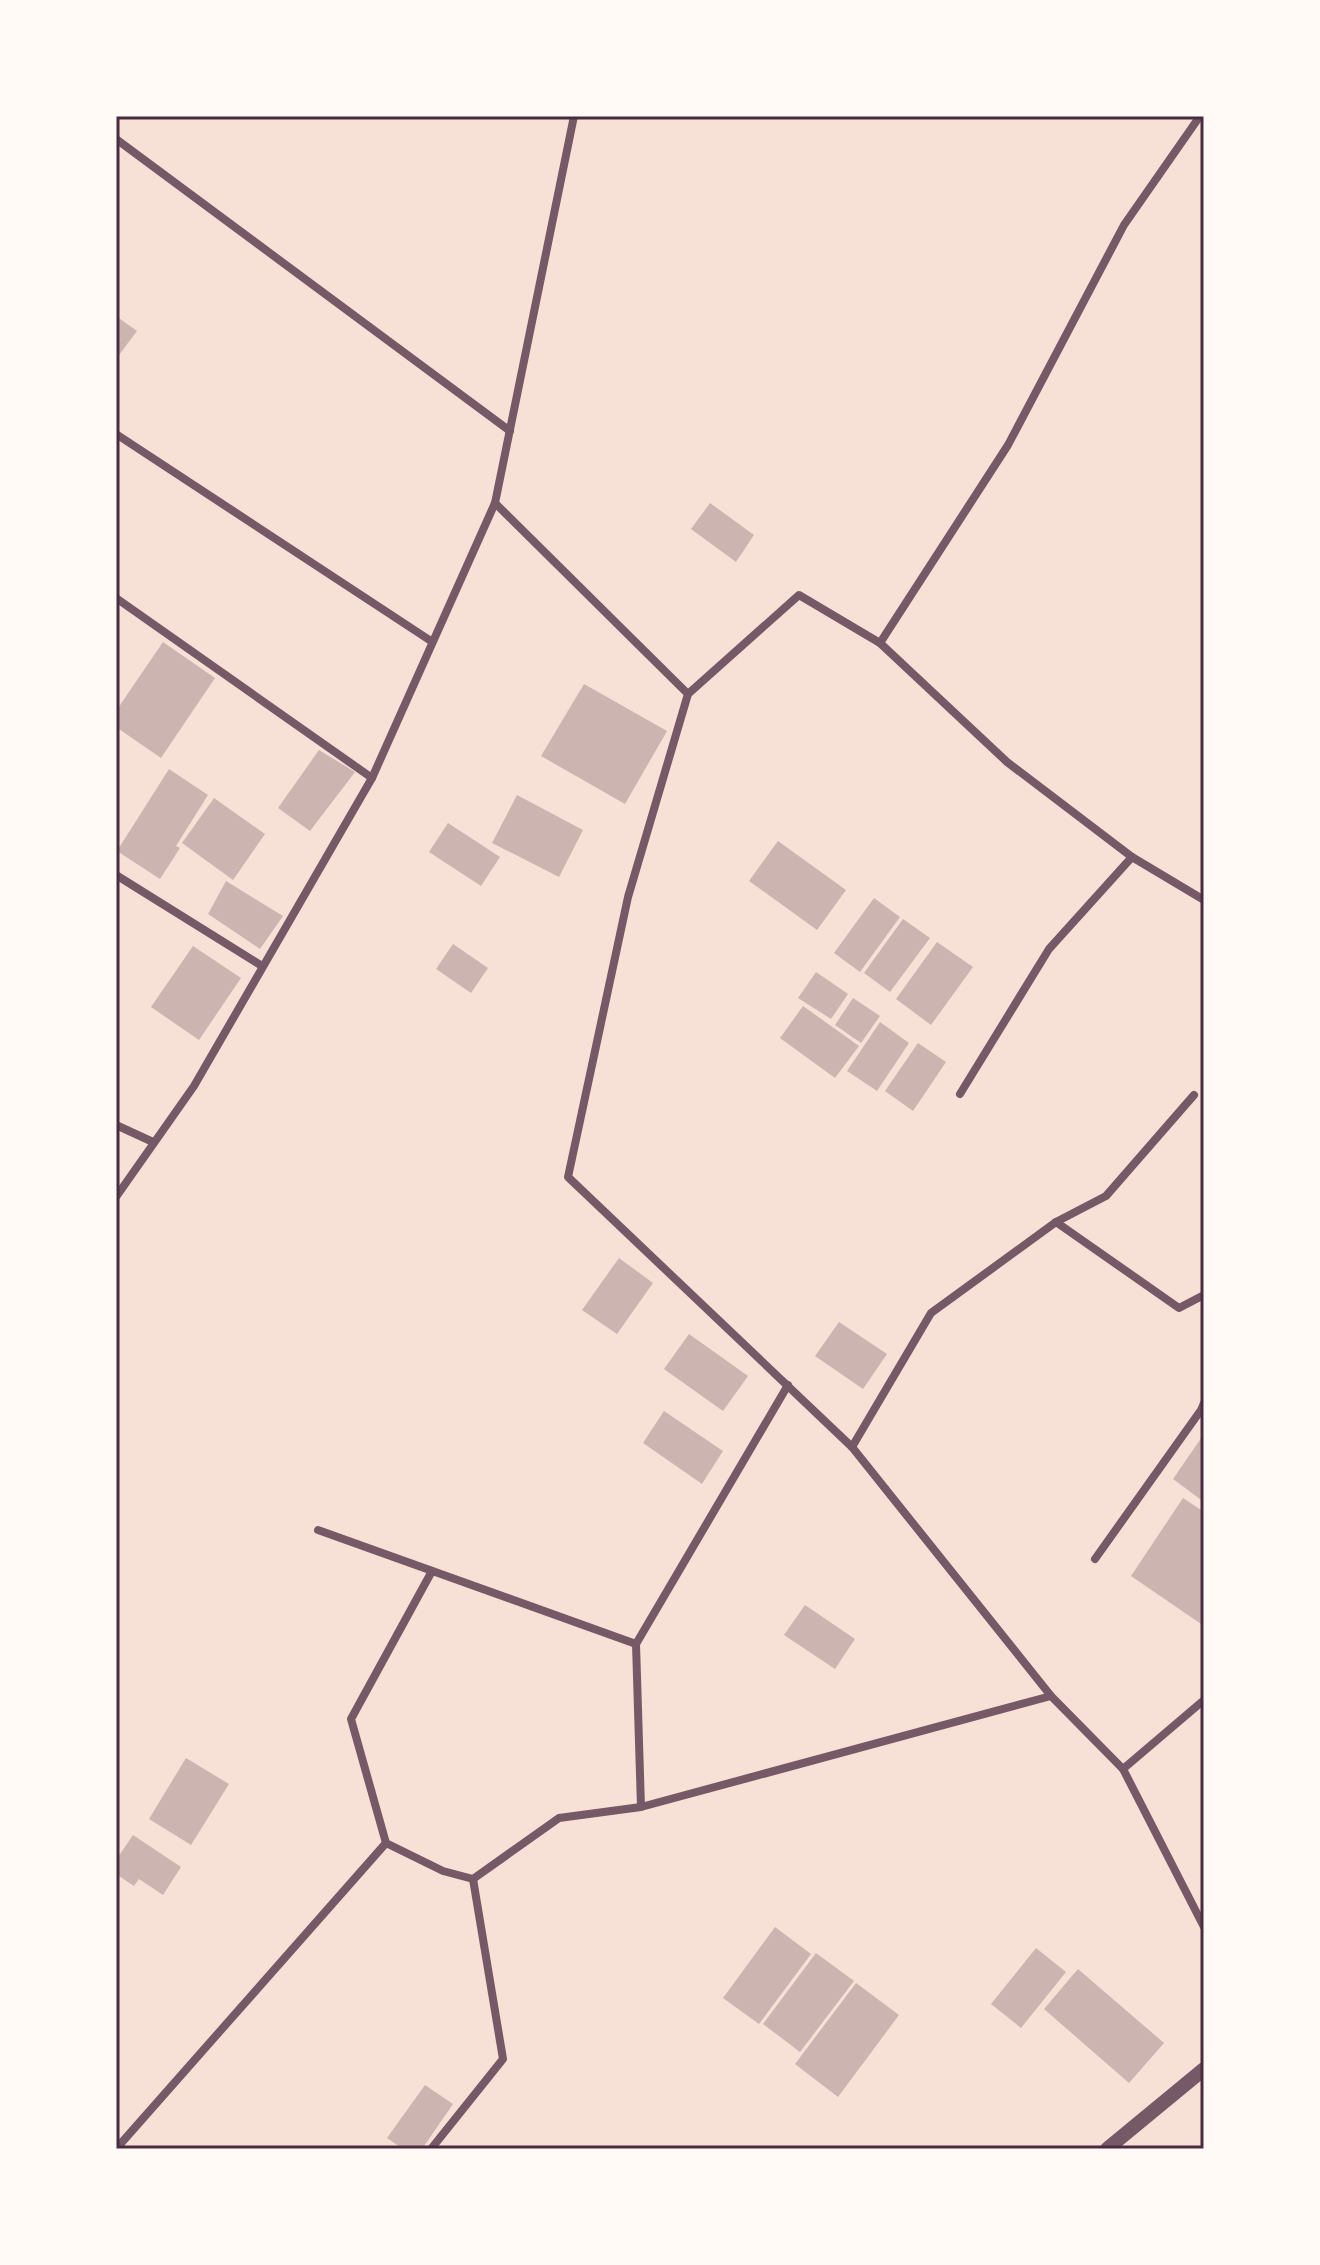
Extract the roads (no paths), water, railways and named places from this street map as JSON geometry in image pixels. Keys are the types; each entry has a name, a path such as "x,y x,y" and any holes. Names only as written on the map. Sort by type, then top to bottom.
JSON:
{"street":[{"path":"116,1197 194,1086 372,778 495,503 574,116"},
{"path":"880,643 1008,445 1124,225 1200,116"},
{"path":"116,139 510,431"},
{"path":"116,434 431,641"},
{"path":"495,503 688,694"},
{"path":"1204,900 1132,857 1007,762 880,643 799,595 688,694 628,897 568,1177 852,1447 1051,1696 1123,1769 1204,1927"},
{"path":"116,598 372,778"},
{"path":"960,1094 1049,949 1132,857"},
{"path":"116,875 262,966"},
{"path":"852,1447 931,1313 1056,1222 1106,1196 1194,1095"},
{"path":"116,1125 153,1142"},
{"path":"1056,1222 1179,1308 1204,1295"},
{"path":"641,1807 636,1644 788,1385"},
{"path":"1095,1559 1204,1403"},
{"path":"318,1530 636,1644"},
{"path":"432,1571 351,1719 386,1843 443,1871 473,1879"},
{"path":"473,1879 559,1818 641,1807 1051,1696"},
{"path":"1123,1769 1204,1700"},
{"path":"116,2149 386,1843"},
{"path":"431,2149 503,2059 473,1879"},
{"path":"1107,2149 1204,2069"}]}
